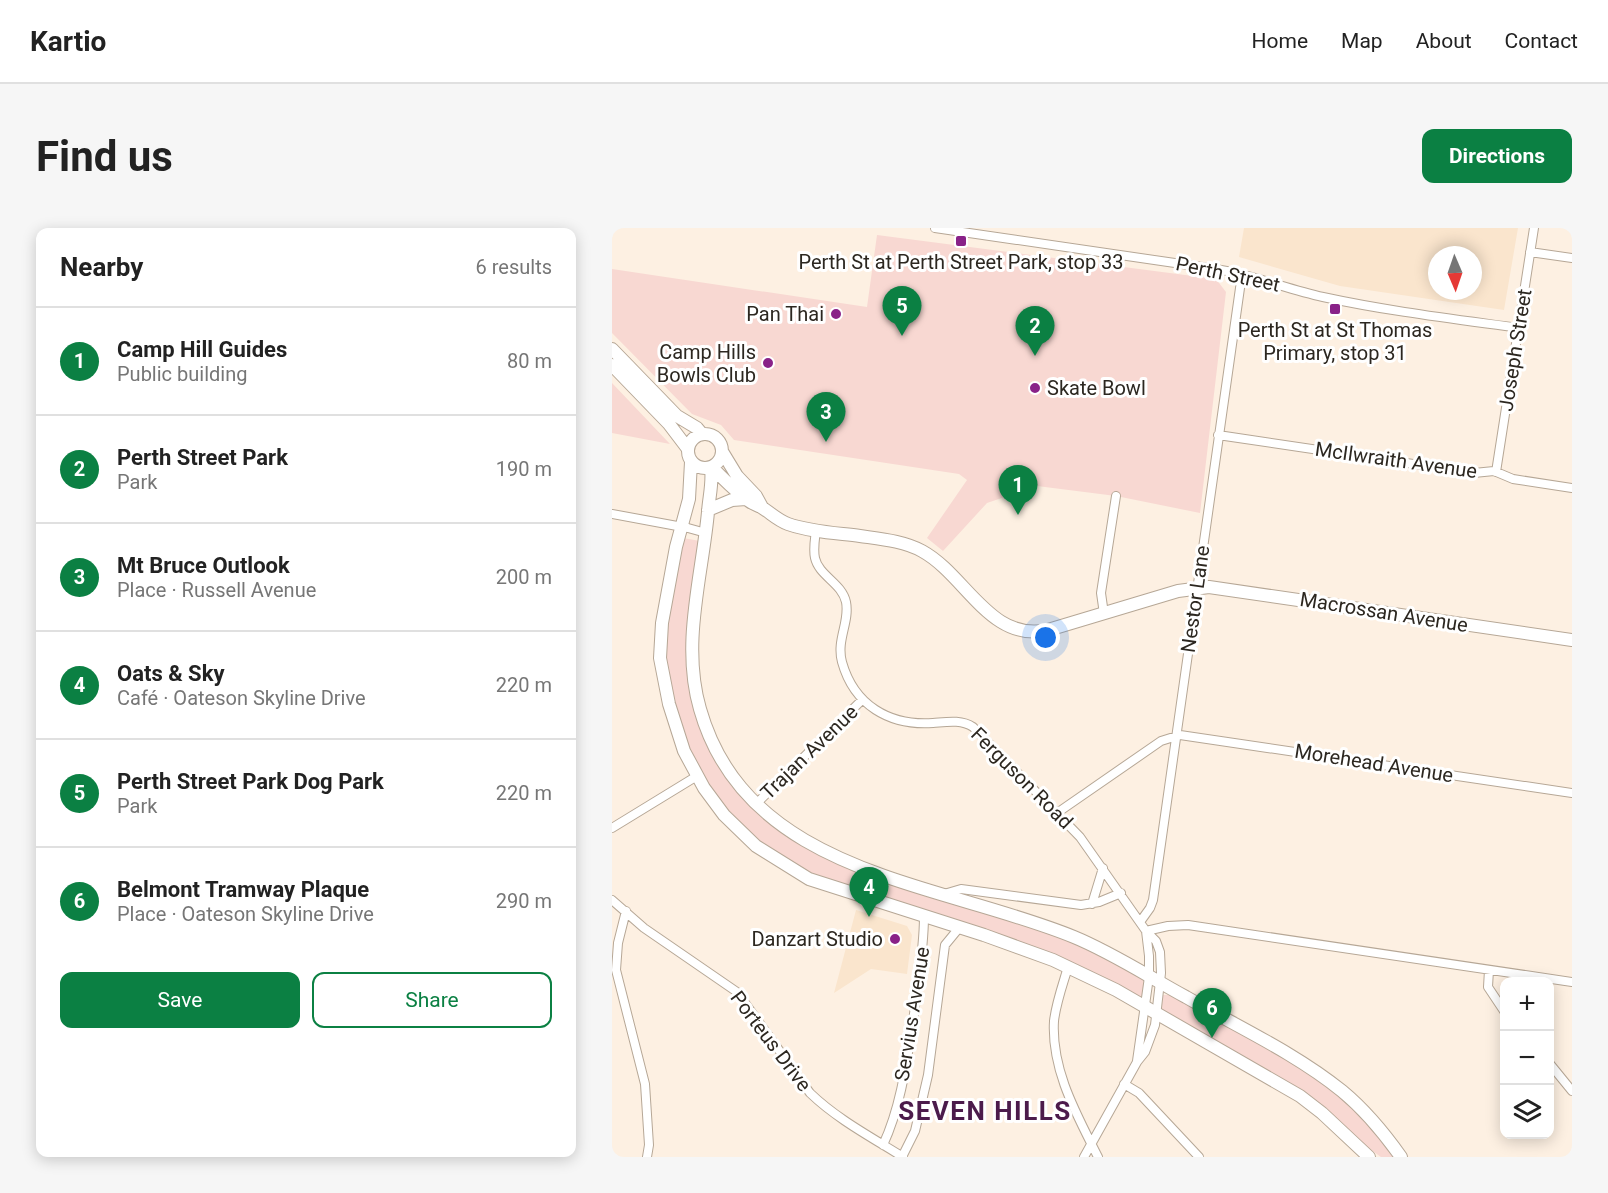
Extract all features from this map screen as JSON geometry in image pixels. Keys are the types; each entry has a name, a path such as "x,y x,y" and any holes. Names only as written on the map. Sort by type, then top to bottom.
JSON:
{"main road":[{"path":"612,349 677,416 697,428 702,434"},
{"path":"612,365 669,424 700,468 712,468 721,459 723,453"},
{"path":"762,507 756,496 737,476 717,438 702,434 692,440 691,490 681,527 662,623 660,658 665,689 684,751 714,802 735,826 756,846 817,882 924,916 1068,967 1145,1006 1300,1096 1322,1113 1369,1157"},
{"path":"712,468 751,503 762,507 784,523 901,543 922,551 943,567 994,617 1018,631 1039,632 1196,587"},
{"path":"712,468 706,533 693,626 696,693 702,716 715,747 738,784 756,804 786,830 830,854 873,872 1073,936 1149,976 1280,1050 1329,1081 1359,1107 1401,1157"},
{"path":"708,510 732,500 746,499"},
{"name":"Macrossan Avenue","path":"1196,587 1266,594 1572,640"}],"street":[{"name":"Perth Street","path":"935,228 1242,274 1339,300 1519,328"},
{"name":"Joseph Street","path":"1496,472 1534,228"},
{"path":"1530,252 1572,258"},
{"name":"Nestor Lane","path":"1140,922 1153,900 1242,274"},
{"name":"McIlwraith Avenue","path":"1218,435 1474,473 1496,472 1513,479 1572,488"},
{"path":"1104,614 1101,593 1116,496"},
{"path":"612,514 706,533"},
{"name":"Ferguson Road","path":"816,530 814,549 817,563 846,601 840,654 850,683 862,700 885,716 903,722 969,724 1080,837 1158,945 1161,960 1161,983 1152,1035 1145,1052 1124,1084 1084,1157"},
{"name":"Trajan Avenue","path":"756,804 862,700"},
{"path":"1057,813 1161,741 1175,735"},
{"name":"Morehead Avenue","path":"1175,735 1203,737 1572,793"},
{"path":"612,828 697,776"},
{"path":"1092,904 1103,868"},
{"path":"943,894 961,889 1073,905 1092,904 1121,893"},
{"name":"Porteus Drive","path":"612,900 644,928 737,992 810,1093 831,1112 903,1157"},
{"path":"626,911 615,961 615,980 645,1084 647,1157"},
{"name":"Servius Avenue","path":"883,1145 893,1120 905,1074 920,967 924,916"},
{"path":"1146,931 1168,926 1188,925 1572,982"},
{"name":"Servius Avenue","path":"903,1157 915,1131 928,1075 945,945 959,928"},
{"name":"Ferguson Road","path":"1137,1062 1149,976 1146,931"},
{"path":"1068,967 1054,1018 1054,1038 1063,1080 1078,1119 1098,1157"},
{"path":"1489,970 1488,987 1500,1005"},
{"path":"1554,1069 1572,1091"},
{"path":"1124,1084 1139,1093 1199,1157"}],"shaded area":[{"path":"1244,228 1518,228 1504,310 1436,300 1482,300 1482,246 1428,246 1428,299 1340,286 1239,257"},
{"path":"877,235 1216,279 1226,292 1200,513 1116,496 1037,486 987,503 943,551 927,538 967,480 959,474 734,440 721,425 692,414 612,333 612,269 867,307"},
{"path":"612,383 670,444 612,433"},
{"path":"683,538 700,541 696,711 762,814 794,839 1075,941 1144,979 1142,996 1133,995 818,880 765,849 718,803 686,746 668,687 664,635"},
{"path":"856,910 907,926 912,935 907,974 871,969 834,993"},
{"path":"1163,995 1174,995 1286,1056 1344,1096 1396,1157 1381,1157 1161,1012"}],"place":[{"name":"Perth St at Perth Street Park, stop 33","path":"961,241"},
{"name":"Perth St at St Thomas Primary, stop 31","path":"1335,309"},
{"name":"Pan Thai","path":"836,314"},
{"name":"Perth Street Park Dog Park","path":"902,336"},
{"name":"Perth Street Park","path":"1035,356"},
{"name":"Camp Hills Bowls Club","path":"768,363"},
{"name":"Skate Bowl","path":"1035,388"},
{"name":"Mt Bruce Outlook","path":"826,442"},
{"name":"Camp Hill Guides","path":"1018,515"},
{"name":"Oats & Sky","path":"869,917"},
{"name":"Danzart Studio","path":"895,939"},
{"name":"Belmont Tramway Plaque","path":"1212,1038"}],"district":[{"name":"SEVEN HILLS","path":"985,1111"}]}
